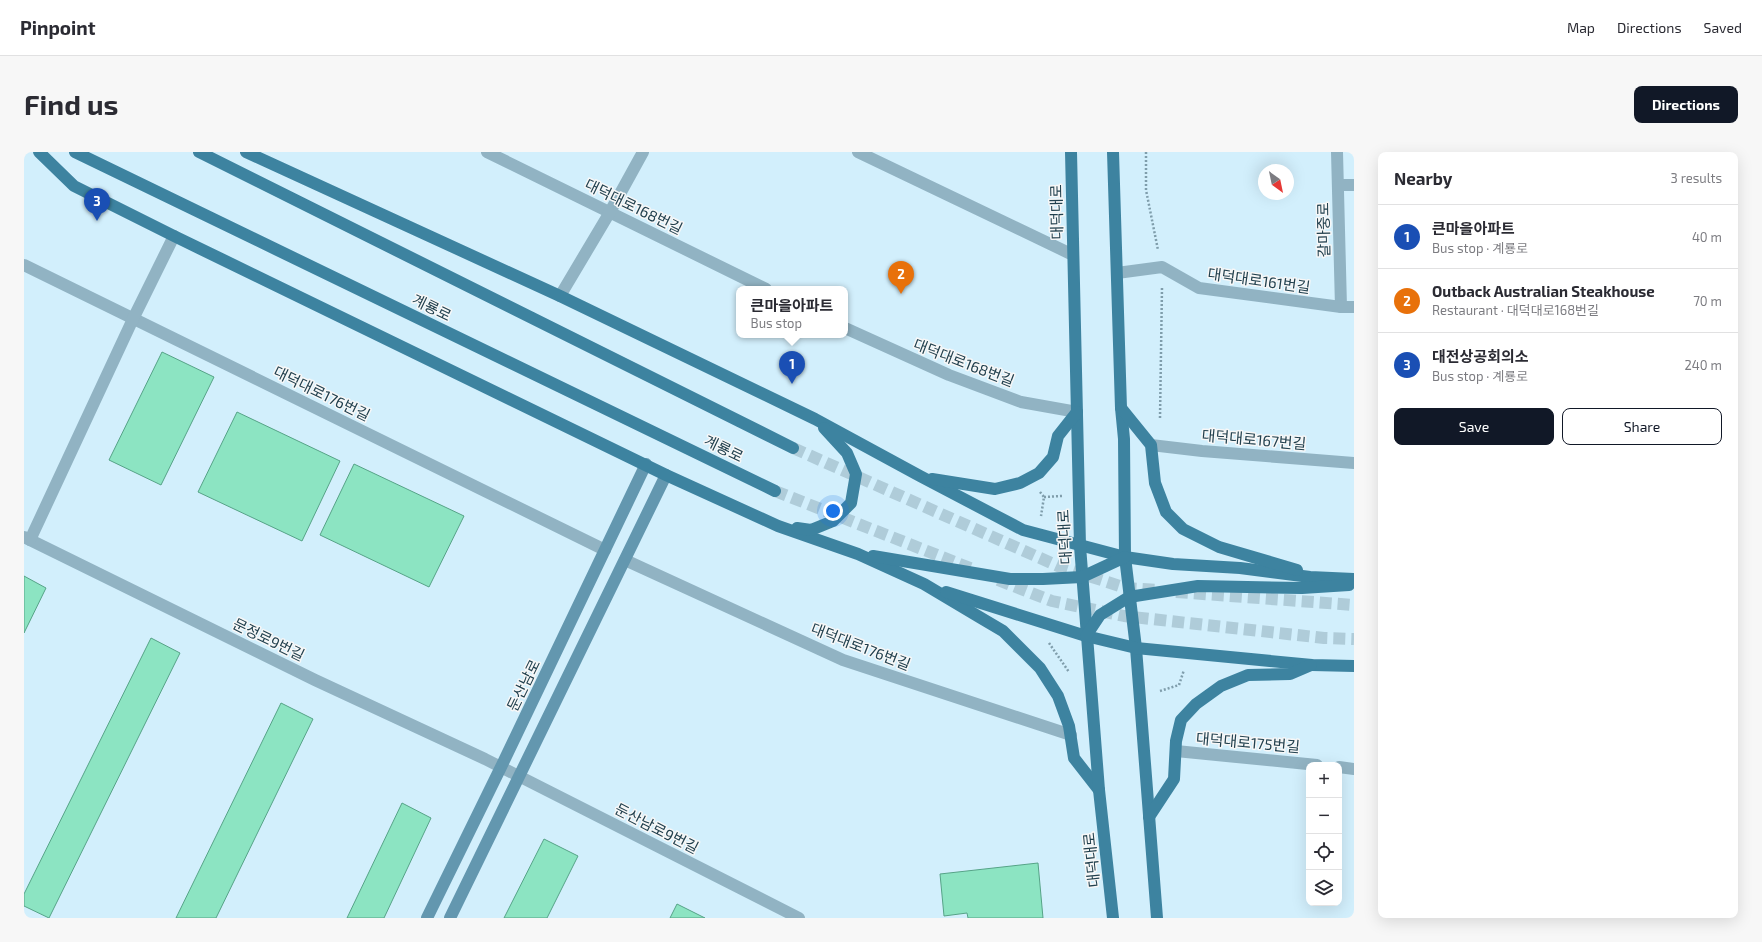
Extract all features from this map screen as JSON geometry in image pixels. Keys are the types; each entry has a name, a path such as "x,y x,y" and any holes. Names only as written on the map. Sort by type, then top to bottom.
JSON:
{"main road":[{"path":"39,152 74,186 174,236 666,475 778,526 858,554 924,584 1086,636 1136,648 1312,665 1354,666"},
{"name":"계룡로","path":"75,152 775,491"},
{"name":"계룡로","path":"198,152 793,448"},
{"path":"246,152 560,296 815,419 1024,530 1126,557 1173,564 1240,568 1310,577 1354,579"},
{"name":"대덕대로","path":"1071,152 1080,546 1086,636 1113,918"},
{"path":"1114,152 1121,408 1124,439 1126,557 1129,597 1136,648 1157,918"},
{"path":"1121,408 1151,445 1154,483 1166,512 1183,529 1219,547 1292,568 1310,577"},
{"path":"920,476 995,489 1020,484 1039,473 1053,457 1058,436 1077,412"},
{"path":"778,526 811,530 833,522 852,503 856,474 847,453 815,419"},
{"path":"858,554 1010,579 1082,577 1126,557"},
{"path":"924,584 1003,632 1040,668 1058,696 1069,726 1074,758 1100,790"},
{"path":"1086,636 1100,615 1129,597 1198,586 1302,588 1354,585"},
{"path":"1149,817 1174,779 1176,741 1181,720 1196,704 1221,686 1248,675 1290,674 1312,665"}],"street":[{"name":"대덕대로168번길","path":"487,152 760,286"},
{"path":"560,296 610,212 643,152"},
{"path":"858,152 1073,255"},
{"name":"갈마중로","path":"1337,152 1341,307"},
{"path":"1338,185 1354,185"},
{"path":"27,539 174,236"},
{"name":"대덕대로176번길","path":"24,265 605,550"},
{"name":"대덕대로161번길","path":"1117,273 1162,267 1199,288 1341,307 1354,307"},
{"name":"대덕대로168번길","path":"848,329 949,376 1021,402 1077,412"},
{"name":"대덕대로167번길","path":"1151,445 1202,451 1354,463"},
{"name":"둔산남로","path":"427,918 646,464"},
{"path":"450,918 626,560 666,475"},
{"name":"문정로9번길","path":"27,539 315,680 501,767"},
{"name":"대덕대로176번길","path":"626,560 843,660 1071,735"},
{"name":"대덕대로175번길","path":"1176,752 1306,764"},
{"name":"둔산남로9번길","path":"501,767 799,918"},
{"path":"1342,767 1354,769"}],"path":[{"path":"1041,516 1044,497 1066,495"},
{"path":"1046,638 1068,672"},
{"path":"1160,691 1179,685 1184,668"}],"building":[{"path":"162,352 214,377 161,485 109,460"},
{"path":"237,412 340,461 302,541 198,492"},
{"path":"354,464 464,516 429,587 320,535"},
{"path":"24,576 46,588 24,633"},
{"path":"151,638 180,653 49,918 24,906 24,894"},
{"path":"281,703 313,719 216,918 176,918"},
{"path":"402,803 431,818 384,918 347,918"},
{"path":"544,839 578,856 547,918 504,918"},
{"path":"1038,863 1043,918 968,918 967,913 944,916 940,874"},
{"path":"677,904 705,918 670,918"}],"tunnel":[{"path":"793,448 1058,566 1126,588 1157,590"},
{"path":"775,491 975,570"},
{"path":"998,580 1052,601 1124,616 1324,638 1354,639"},
{"path":"1176,592 1354,605"}],"place":[{"name":"대전상공회의소","path":"97,221"},
{"name":"Outback Australian Steakhouse","path":"901,294"},
{"name":"큰마을아파트","path":"792,384"}]}
